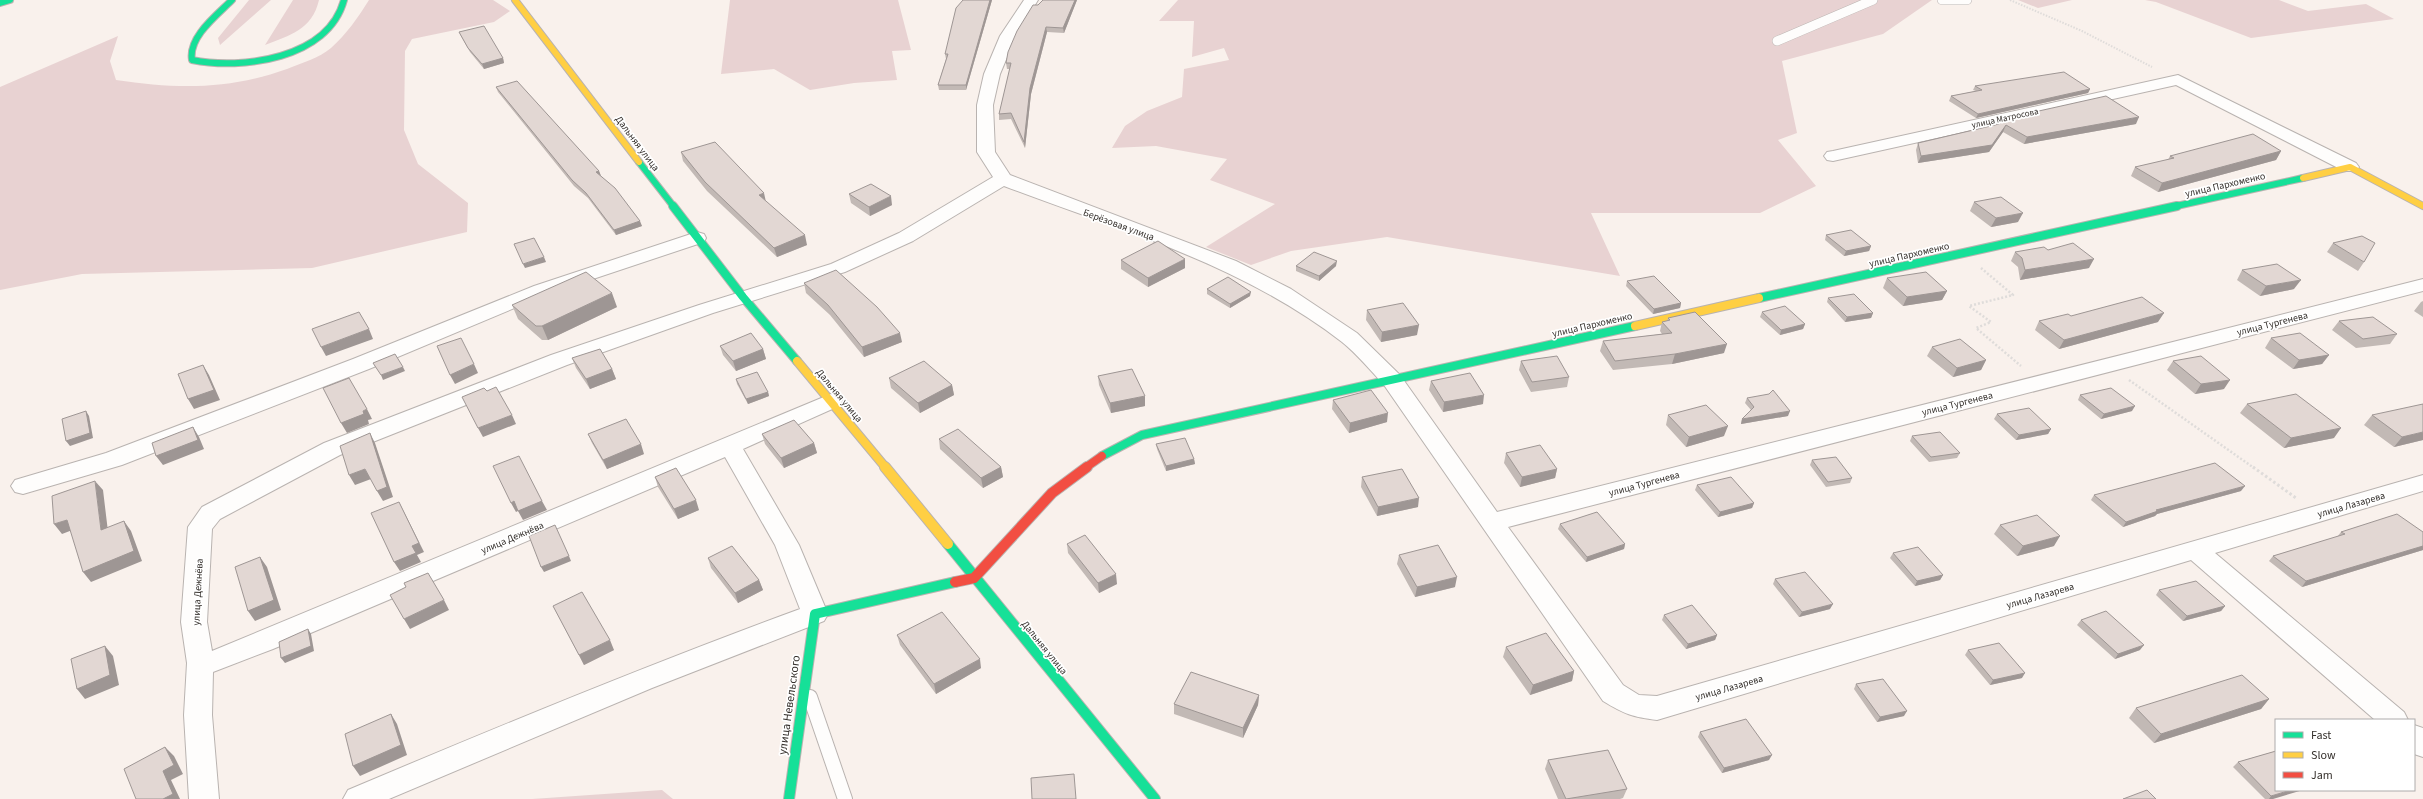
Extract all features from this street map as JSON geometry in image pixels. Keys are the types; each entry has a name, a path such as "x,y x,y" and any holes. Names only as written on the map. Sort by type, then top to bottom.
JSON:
{"main road":[{"path":"0,3 10,0"},
{"path":"232,0 193,43 190,56 192,60 209,65 226,66 256,61 281,54 323,34 337,19 344,0"},
{"name":"Дальняя улица","path":"515,0 743,297 831,401 1155,799"},
{"path":"2350,167 2423,206"},
{"name":"улица Пархоменко","path":"974,578 1052,493 1095,460 1142,435 2350,167"},
{"path":"815,614 974,578"},
{"name":"улица Невельского","path":"789,799 804,681 815,614"}],"street":[{"path":"1003,179 986,152 985,105 992,74 1008,36 1031,0"},
{"path":"2178,80 2350,167"},
{"name":"улица Матросова","path":"1833,156 2178,80"},
{"name":"улица Дежнёва","path":"831,401 730,446 217,661 200,663 194,622 200,527 211,513 332,450 559,360 743,297 838,268 906,237 1003,179"},
{"name":"Берёзовая улица","path":"1003,179 1229,265 1284,293 1350,338 1392,380 1613,693 1634,706 1656,708"},
{"path":"22,486 114,459 361,364 541,290 698,238"},
{"name":"улица Тургенева","path":"1492,522 2423,285"},
{"path":"358,799 599,696 694,658 815,614 787,545 730,446"},
{"name":"улица Лазарева","path":"1656,708 2423,483"},
{"path":"2195,550 2393,719"},
{"path":"200,663 198,716 204,799"},
{"path":"2415,738 2423,745"}],"lane":[{"path":"1777,41 1873,0"},
{"path":"1942,0 1967,0"},
{"path":"804,681 845,799"}],"path":[{"path":"2010,0 2061,20 2104,40 2178,80"},
{"path":"1962,253 2013,295 1969,306 1991,322 1976,328 2040,382"},
{"path":"2107,365 2318,513"}],"shaded area":[{"path":"249,0 271,0 220,45 218,38"},
{"path":"293,0 319,0 316,10 311,18 299,30 265,45"},
{"path":"369,0 493,0 510,11 494,22 412,39 405,51 404,130 418,164 468,203 467,232 312,268 82,274 0,290 0,87 118,36 110,61 116,80 181,86 202,86 244,81 287,69 326,52 337,43 357,19"},
{"path":"730,0 898,0 911,50 892,51 897,80 854,83 810,90 774,69 721,74"},
{"path":"1178,0 1932,0 1883,34 1782,61 1797,133 1778,140 1816,186 1760,213 1591,213 1620,276 1387,237 1291,251 1251,265 1206,247 1275,204 1210,180 1227,159 1156,146 1112,148 1125,126 1147,111 1182,97 1184,69 1229,60 1224,48 1192,57 1194,21 1159,21"},
{"path":"2018,0 2072,0 2038,8"},
{"path":"2145,0 2279,0 2308,11 2366,4 2394,19 2251,38 2156,2"},
{"path":"662,790 673,799 532,799"}],"building":[{"path":"963,0 990,0 966,85 938,85 948,54 945,54 956,8"},
{"path":"1043,0 1075,0 1063,28 1046,27 1030,88 1024,142 1011,113 999,114 1011,63 1006,63 1008,52 1017,31 1033,5 1038,5"},
{"path":"484,26 503,58 482,64 468,48 459,32"},
{"path":"2064,72 2090,89 1978,114 1951,96 1982,90 1975,86"},
{"path":"517,81 599,171 596,172 615,188 640,221 614,230 586,193 572,180 496,87"},
{"path":"2106,96 2139,117 2027,137 2006,125 1992,145 1921,156 1918,143 1999,124 1994,121"},
{"path":"2253,134 2281,151 2162,183 2135,167 2174,158 2170,156"},
{"path":"715,142 764,193 759,195 805,235 774,248 705,182 681,152"},
{"path":"871,184 891,196 869,207 849,194"},
{"path":"2001,197 2023,213 1996,218 1974,202"},
{"path":"1851,230 1871,246 1846,251 1826,235"},
{"path":"2362,236 2375,243 2364,262 2333,243"},
{"path":"534,238 544,257 523,264 514,244"},
{"path":"1158,241 1185,259 1148,278 1121,260"},
{"path":"2073,243 2094,259 2025,270 2022,258 2015,252 2044,247 2048,250"},
{"path":"1314,252 1337,261 1319,276 1296,266"},
{"path":"2277,264 2301,280 2266,286 2242,270"},
{"path":"836,270 877,307 900,333 862,347 828,305 804,283"},
{"path":"586,272 612,293 542,326 536,326 512,305"},
{"path":"1926,272 1947,291 1907,297 1887,278"},
{"path":"1654,276 1681,303 1654,309 1627,281"},
{"path":"1228,277 1251,292 1230,304 1207,289"},
{"path":"1854,294 1873,313 1847,317 1828,298"},
{"path":"2142,297 2164,313 2064,340 2039,321 2068,314 2071,316"},
{"path":"1403,303 1419,325 1382,332 1367,310"},
{"path":"1785,306 1805,324 1781,330 1762,312"},
{"path":"359,312 369,329 321,347 312,329"},
{"path":"1695,312 1727,344 1675,354 1615,361 1603,341 1672,333 1662,322 1670,320 1668,318"},
{"path":"2373,317 2397,334 2363,339 2339,321"},
{"path":"751,333 763,349 733,361 720,346"},
{"path":"2300,333 2329,355 2299,360 2271,338"},
{"path":"461,338 474,364 450,375 437,346"},
{"path":"1960,339 1986,360 1957,368 1932,347"},
{"path":"600,349 612,369 586,379 572,358"},
{"path":"395,354 403,367 381,375 373,363"},
{"path":"1557,356 1569,377 1532,382 1521,361"},
{"path":"2201,356 2230,380 2201,384 2173,361"},
{"path":"924,361 952,385 918,403 889,378"},
{"path":"203,365 214,390 188,399 178,374"},
{"path":"1132,369 1145,396 1110,403 1098,376"},
{"path":"757,372 768,392 746,399 736,379"},
{"path":"1470,373 1484,395 1444,402 1431,381"},
{"path":"349,378 367,409 363,411 364,414 341,423 323,388"},
{"path":"496,387 512,415 478,428 462,397 484,388 487,391"},
{"path":"2111,388 2135,406 2104,414 2080,395"},
{"path":"1371,390 1388,413 1350,423 1333,400"},
{"path":"1773,390 1790,411 1742,419 1754,407 1747,398 1769,394"},
{"path":"2296,394 2341,428 2291,438 2247,404"},
{"path":"2423,404 2423,432 2402,437 2372,415"},
{"path":"1706,405 1728,426 1689,437 1668,415"},
{"path":"2029,408 2051,429 2019,435 1997,414"},
{"path":"86,411 90,433 66,441 62,419"},
{"path":"626,419 641,444 603,460 588,434"},
{"path":"794,420 814,443 781,458 762,434"},
{"path":"193,427 198,440 156,456 152,443"},
{"path":"958,429 1001,467 981,478 939,439"},
{"path":"1940,432 1960,453 1931,457 1912,436"},
{"path":"370,433 387,487 377,491 365,469 349,475 340,446"},
{"path":"1185,438 1194,459 1166,466 1156,444"},
{"path":"1540,445 1557,469 1522,477 1506,453"},
{"path":"519,456 542,501 518,511 514,501 511,503 493,466"},
{"path":"1836,457 1852,478 1828,482 1812,460"},
{"path":"2215,463 2245,486 2156,510 2158,511 2126,522 2094,495"},
{"path":"676,468 696,500 674,509 655,477"},
{"path":"1402,469 1419,498 1378,507 1362,477"},
{"path":"1731,477 1754,503 1720,512 1697,485"},
{"path":"95,481 101,530 124,521 134,551 83,572 67,520 54,524 52,496"},
{"path":"399,502 419,543 412,546 416,553 394,562 371,513"},
{"path":"1597,512 1625,544 1587,557 1560,524"},
{"path":"2397,514 2423,532 2423,546 2306,581 2273,556 2345,534 2341,532"},
{"path":"2037,515 2060,536 2023,546 2000,525"},
{"path":"555,525 569,556 541,567 529,536"},
{"path":"1085,535 1116,574 1098,583 1067,544"},
{"path":"1438,545 1457,577 1417,587 1399,555"},
{"path":"732,546 759,580 735,593 708,558"},
{"path":"1918,547 1943,575 1917,581 1893,553"},
{"path":"260,557 274,600 248,611 235,567"},
{"path":"1805,572 1833,604 1802,612 1775,579"},
{"path":"428,573 444,600 404,619 390,595 406,587 404,583"},
{"path":"2196,581 2225,606 2187,616 2159,590"},
{"path":"582,592 610,640 579,655 553,606"},
{"path":"1692,605 1717,635 1688,644 1664,615"},
{"path":"2106,611 2144,645 2118,654 2081,620"},
{"path":"942,612 980,659 934,684 897,635"},
{"path":"308,629 311,646 281,658 279,642"},
{"path":"1546,633 1574,671 1533,685 1506,647"},
{"path":"1999,643 2025,673 1993,680 1968,650"},
{"path":"105,646 110,675 77,689 71,659"},
{"path":"1191,672 1259,695 1243,728 1174,704"},
{"path":"2242,675 2269,699 2161,734 2136,708"},
{"path":"1883,679 1907,711 1880,717 1856,684"},
{"path":"391,714 401,745 353,766 345,734"},
{"path":"1746,719 1772,755 1724,768 1700,732"},
{"path":"165,747 174,765 163,771 173,794 163,799 136,799 124,769"},
{"path":"1608,750 1627,789 1566,799 1548,760"},
{"path":"2275,751 2275,791 2288,791 2271,796 2238,762"},
{"path":"1074,774 1076,799 1032,799 1031,778"},
{"path":"2147,790 2156,799 2123,799"}],"traffic: fast":[{"path":"0,3 10,0"},
{"path":"232,0 198,37 191,53 192,60 209,63 248,63 288,53 306,45 322,34 336,20 344,0"},
{"path":"639,162 743,297 797,361"},
{"path":"1759,298 2303,178"},
{"path":"1102,456 1142,435 1635,326"},
{"path":"948,544 1155,799"},
{"path":"789,799 815,614 955,582"}],"traffic: slow":[{"path":"515,0 639,162"},
{"path":"2303,178 2350,167 2423,206"},
{"path":"1635,326 1759,298"},
{"path":"797,361 948,544"}],"traffic: jam":[{"path":"955,582 974,578 1052,493 1102,456"}]}
